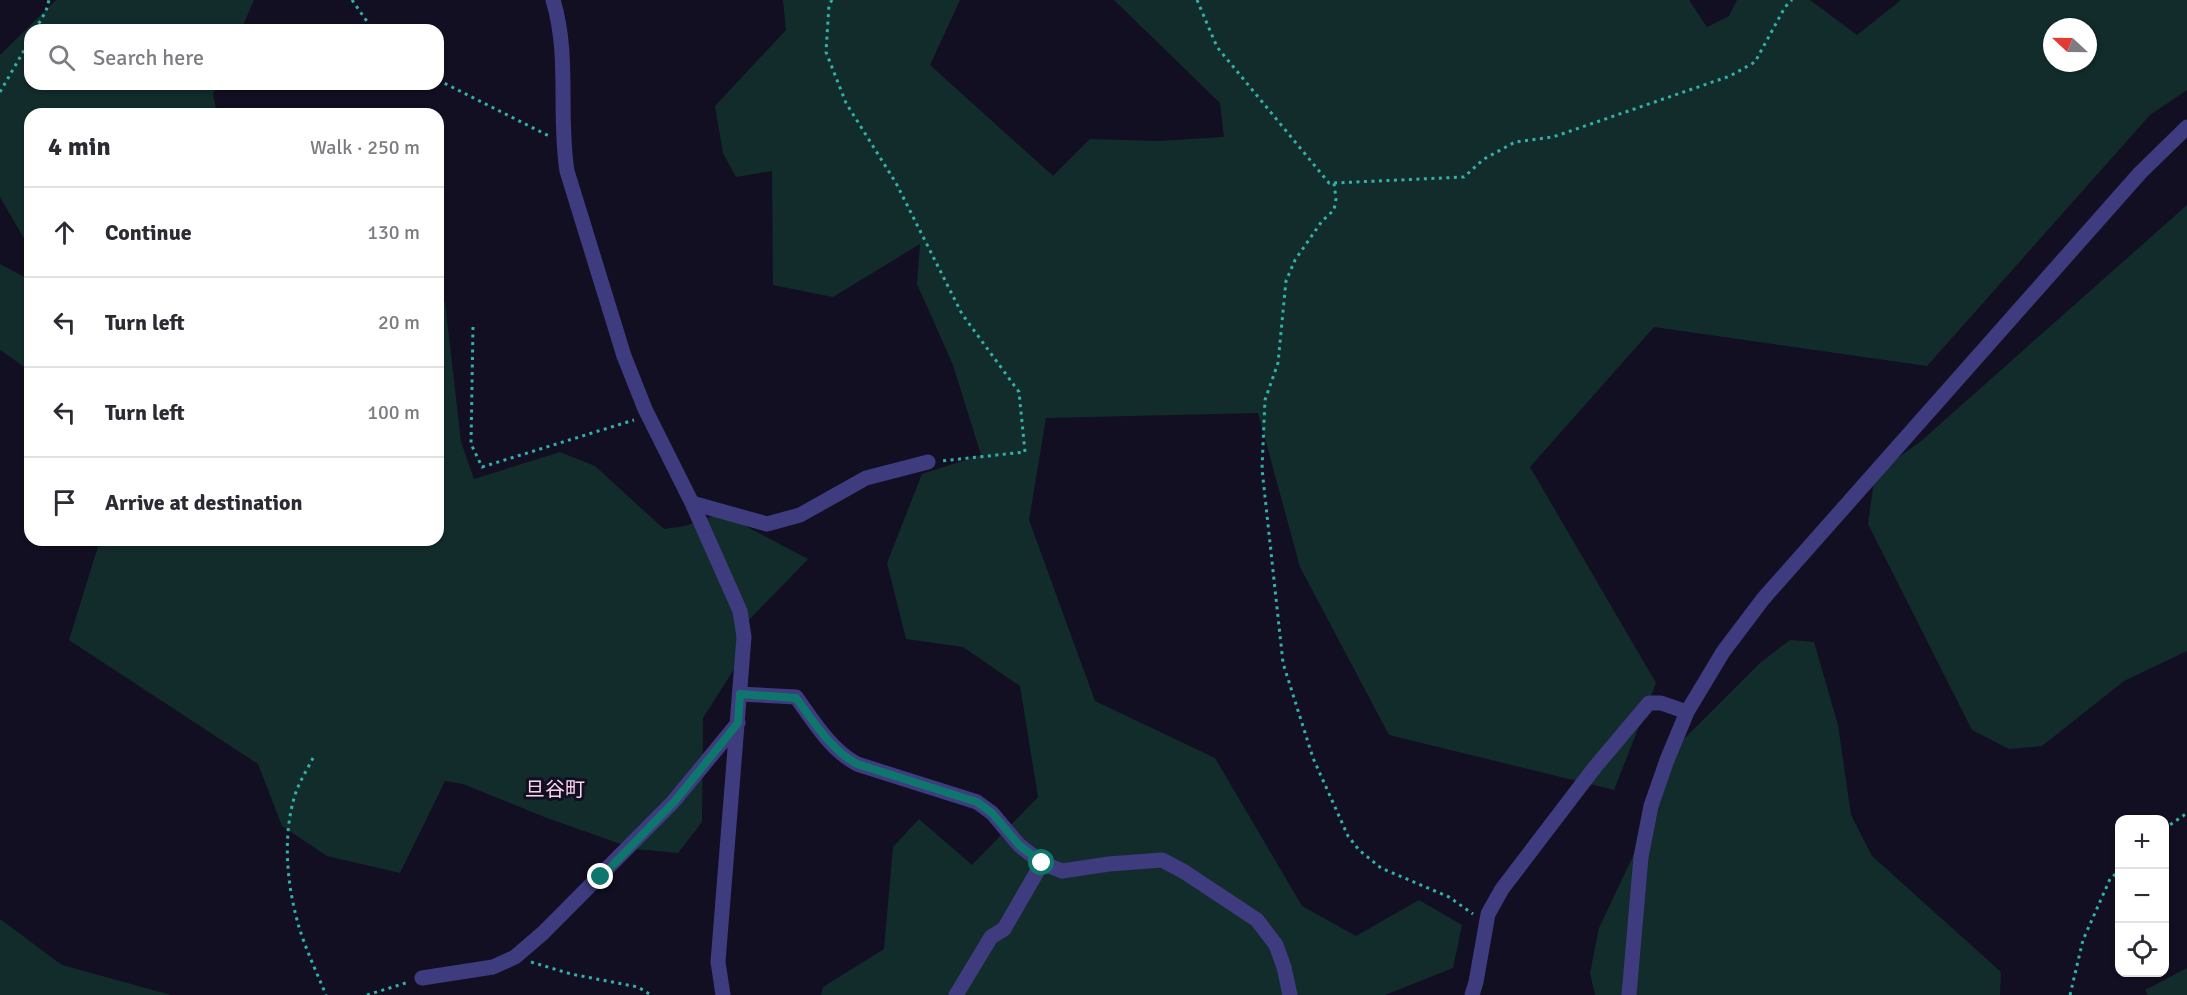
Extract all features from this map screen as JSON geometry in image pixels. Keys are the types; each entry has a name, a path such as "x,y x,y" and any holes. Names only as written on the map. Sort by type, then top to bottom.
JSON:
{"street":[{"path":"553,0 560,33 567,171 608,309 648,415 692,503 740,611 744,637 718,962 723,995"},
{"path":"1629,995 1641,857 1651,806 1687,711 1723,652 1762,599 2140,173 2187,127"},
{"path":"692,503 767,524 800,515 866,478 928,462"},
{"path":"740,694 796,698 832,746 843,756 857,764 977,802 992,813 1019,845 1042,863 1062,871 1109,864 1162,860 1176,867 1257,920 1275,945 1284,967 1290,995"},
{"path":"1472,995 1488,914 1502,889 1594,767 1649,703 1661,703 1687,711"},
{"path":"422,978 493,967 515,957 543,933 674,802 738,723"},
{"path":"956,995 991,937 1005,929 1042,863"}],"path":[{"path":"38,24 50,0"},
{"path":"352,0 368,24"},
{"path":"832,0 829,5 826,52 846,103 896,183 962,314 1019,392 1025,452 928,462"},
{"path":"1197,0 1217,47 1329,183 1464,177 1484,159 1515,142 1553,137 1730,76 1755,62 1785,7 1792,0"},
{"path":"0,92 24,50"},
{"path":"444,83 564,144"},
{"path":"1334,183 1336,199 1334,210 1322,221 1295,260 1286,281 1278,363 1265,400 1262,469 1283,663 1313,758 1348,836 1359,850 1381,868 1449,897 1486,924"},
{"path":"472,327 471,444 482,467 648,415"},
{"path":"313,758 295,793 290,815 288,861 291,892 299,928 326,995"},
{"path":"2169,826 2187,813"},
{"path":"2070,995 2083,940 2110,879 2115,874"},
{"path":"515,957 571,974 638,987 651,995"},
{"path":"367,995 422,978"}],"green space":[{"path":"56,0 254,0 244,24 32,24"},
{"path":"783,0 960,0 930,65 1053,176 1090,139 1158,141 1224,137 1220,103 1114,0 1689,0 1707,27 1729,16 1737,0 1810,0 1857,35 1901,0 2187,0 2187,90 2150,115 1927,366 1654,327 1530,467 1656,683 1614,790 1389,735 1300,567 1258,413 1046,418 1029,520 1095,701 1215,758 1302,906 1356,936 1419,900 1462,925 1453,968 1385,995 821,995 823,987 884,949 893,847 919,819 972,865 1038,797 1020,686 963,647 906,639 887,563 922,474 981,455 953,365 917,284 920,244 833,297 773,285 772,171 736,177 723,153 715,106 786,30"},
{"path":"24,31 24,90 215,90 213,94 216,108 24,108 24,239 0,197 0,55"},
{"path":"2187,205 2187,651 2124,681 2042,746 2009,749 1972,730 1868,524 1875,474 1920,442"},
{"path":"0,264 24,277 24,367 0,350"},
{"path":"444,301 461,442 474,479 560,452 595,466 664,529 685,526 716,515 740,523 808,559 744,625 736,666 703,718 702,822 678,853 635,849 547,818 463,784 445,781 400,873 327,856 282,826 258,764 69,640 98,546 444,546"},
{"path":"1790,640 1814,642 1838,725 1851,815 1872,856 2001,972 2000,995 1595,995 1590,973 1599,928 1651,818 1674,749 1761,662"},
{"path":"0,919 62,965 171,995 0,995"},
{"path":"2187,968 2187,995 2148,995 2145,990"}],"district":[{"name":"旦谷町","path":"555,789"}],"route":[{"path":"601,877 674,802 738,723 740,694 796,698 832,746 843,756 857,764 977,802 992,813 1019,845 1042,863"}]}
